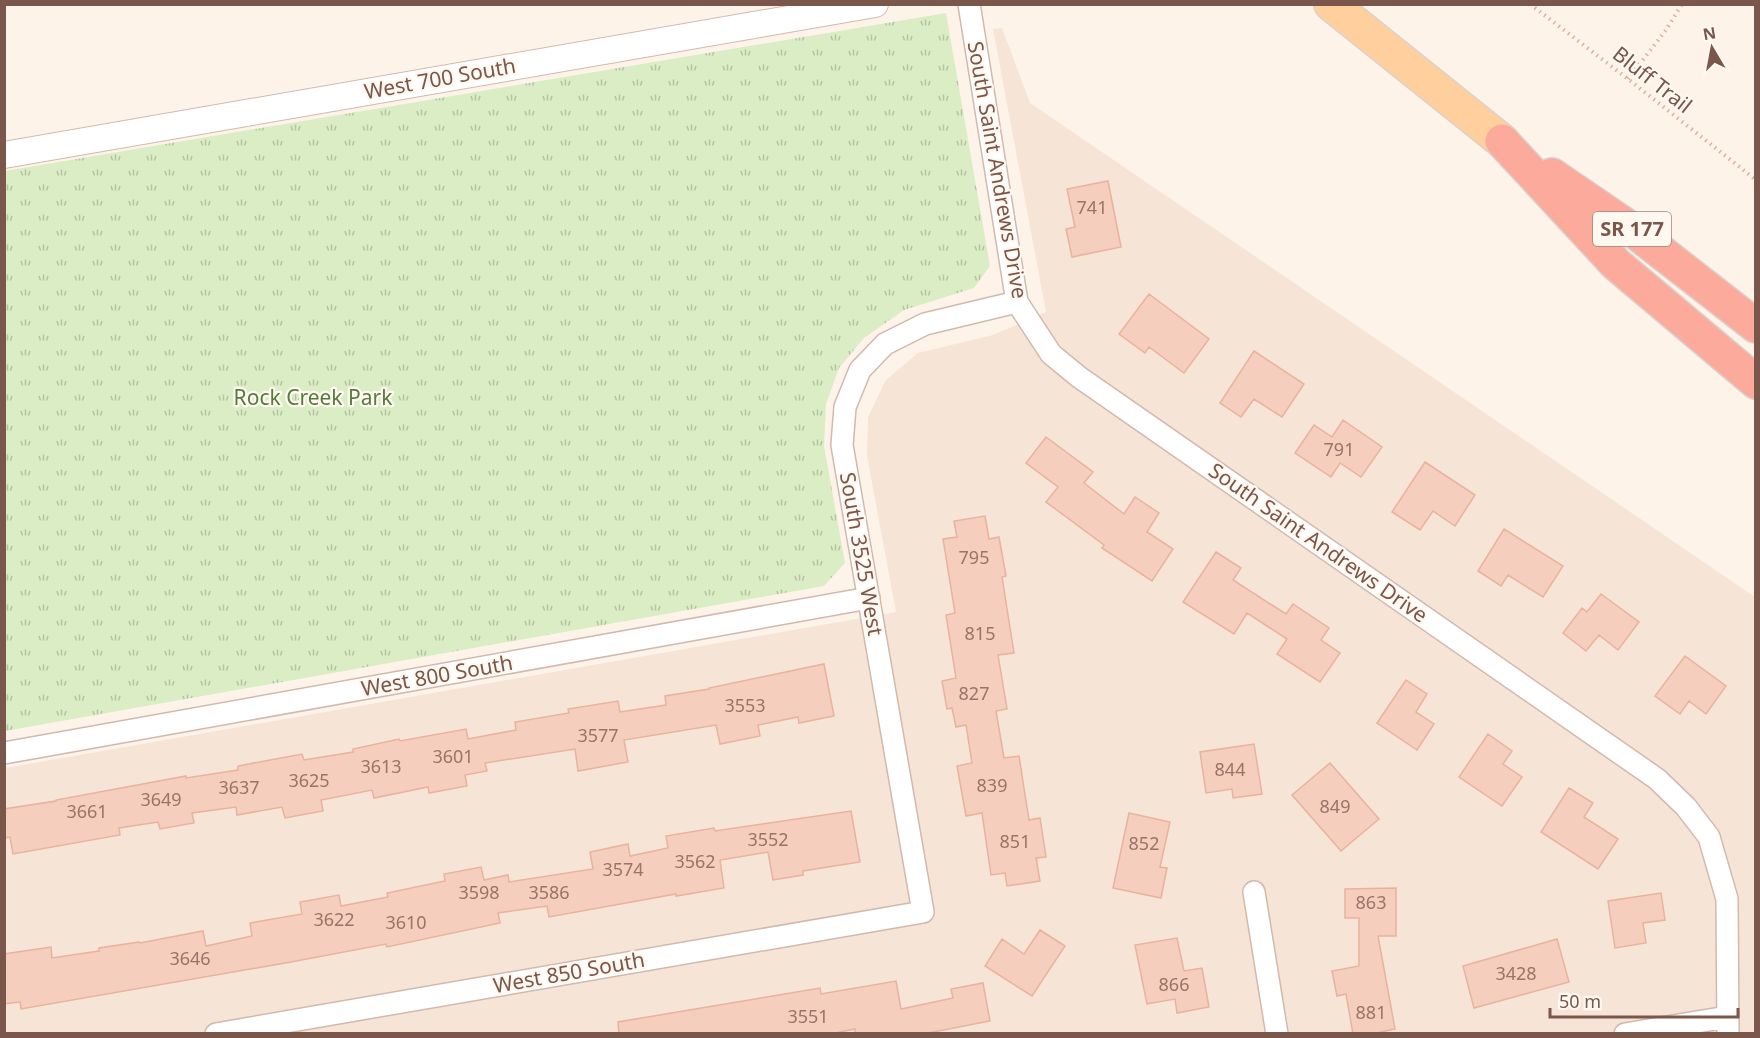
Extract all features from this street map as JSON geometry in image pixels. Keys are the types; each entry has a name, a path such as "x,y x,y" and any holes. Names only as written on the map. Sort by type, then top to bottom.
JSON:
{"highway":[{"name":"SR 177","path":"1502,141 1634,231 1755,326"},
{"path":"1502,141 1616,264 1755,382"}],"main road":[{"name":"SR 177","path":"1330,4 1502,141"}],"street":[{"name":"West 700 South","path":"4,155 875,4"},
{"name":"South Saint Andrews Drive","path":"969,4 1017,302 1051,354 1079,377 1657,779 1686,807 1709,837 1727,899 1727,1025"},
{"name":"South 3525 West","path":"923,912 842,445 845,407 860,370 885,344 925,324 1017,302"},
{"name":"West 800 South","path":"4,753 869,598"},
{"path":"1254,892 1277,1034"},
{"name":"West 850 South","path":"216,1034 923,912"},
{"path":"1625,1034 1727,1025"}],"path":[{"name":"Bluff Trail","path":"1530,4 1755,180"},
{"path":"1628,79 1666,30 1682,4"}],"shaded area":[{"path":"1002,28 1030,103 1755,597 1755,1033 5,1034 5,768 896,612 867,456 868,417 886,380 918,353 993,335 1046,312 993,29"}],"green space":[{"name":"Rock Creek Park","path":"946,13 990,266 974,288 904,310 864,338 839,368 826,404 824,446 845,563 824,586 5,731 5,171"}],"building":[{"path":"1108,181 1121,247 1072,257 1066,229 1075,227 1067,189"},
{"path":"1149,294 1209,339 1184,373 1149,347 1145,353 1119,334"},
{"path":"1254,351 1304,384 1282,417 1254,399 1241,417 1220,403"},
{"path":"1343,420 1382,447 1361,477 1340,463 1331,477 1295,453 1314,425 1332,437"},
{"path":"1046,437 1093,472 1084,483 1124,514 1135,497 1159,513 1147,532 1173,549 1152,581 1102,548 1104,545 1046,502 1058,487 1026,463"},
{"path":"1425,462 1475,495 1455,526 1433,511 1420,530 1392,512"},
{"path":"985,516 989,539 999,537 1006,576 1002,577 1014,653 998,655 1007,709 996,711 1004,758 1019,756 1029,820 1040,818 1046,857 1036,858 1040,881 1007,886 1005,873 991,875 982,813 966,816 957,766 972,763 966,725 956,727 952,708 947,709 942,681 956,678 946,615 955,613 943,539 957,537 954,521"},
{"path":"1504,529 1563,566 1543,597 1508,575 1501,586 1478,571"},
{"path":"1216,552 1241,568 1233,580 1286,614 1293,604 1329,628 1321,640 1340,653 1320,682 1277,654 1287,639 1247,613 1234,634 1183,602"},
{"path":"1601,594 1639,622 1618,650 1599,635 1586,651 1563,633 1582,608 1587,612"},
{"path":"1685,656 1726,686 1706,714 1689,701 1680,714 1655,696"},
{"path":"824,664 834,716 799,723 798,717 758,725 760,736 720,744 716,725 624,740 628,762 578,771 575,749 485,763 487,771 465,775 467,786 429,793 428,787 374,798 372,790 321,800 323,811 285,818 282,807 237,815 236,807 192,813 194,823 160,829 158,822 119,828 120,835 13,854 10,837 4,838 4,809 186,776 186,778 238,770 238,766 302,754 304,760 353,752 353,749 399,739 400,741 466,729 468,739 516,730 515,722 569,713 568,709 618,701 620,712 666,705 665,696 709,689"},
{"path":"1406,680 1427,694 1416,712 1434,724 1417,750 1377,723"},
{"path":"1488,734 1512,751 1503,764 1522,777 1502,806 1459,777"},
{"path":"1254,744 1262,794 1233,798 1232,789 1206,793 1200,752"},
{"path":"1330,763 1379,819 1341,851 1292,795"},
{"path":"1569,788 1593,803 1584,817 1618,839 1598,869 1541,832"},
{"path":"851,811 860,862 803,871 803,875 773,880 768,852 720,860 724,888 676,896 676,894 549,917 547,906 498,913 500,923 387,947 386,944 21,1009 20,1002 4,1004 4,954 51,947 52,958 203,931 206,946 252,936 250,923 302,914 300,902 339,895 341,906 388,897 387,893 445,881 444,874 481,867 484,880 508,875 509,882 593,869 590,852 628,844 630,856 668,848 666,836"},
{"path":"1129,813 1170,822 1160,867 1167,868 1161,898 1113,888"},
{"path":"1396,888 1396,936 1378,936 1395,1029 1372,1034 1353,1034 1346,994 1337,996 1332,971 1359,966 1359,918 1345,918 1345,889"},
{"path":"1661,893 1665,920 1643,923 1646,943 1615,948 1608,901"},
{"path":"1040,930 1065,946 1032,996 985,966 1002,939 1024,954"},
{"path":"1177,938 1184,971 1202,968 1209,1007 1177,1013 1175,999 1147,1004 1135,945"},
{"path":"1557,939 1569,982 1474,1008 1463,966"},
{"path":"896,981 901,1009 953,998 951,989 983,983 990,1021 923,1034 855,1034 855,1029 830,1034 619,1034 618,1022 820,988 821,994"}]}
